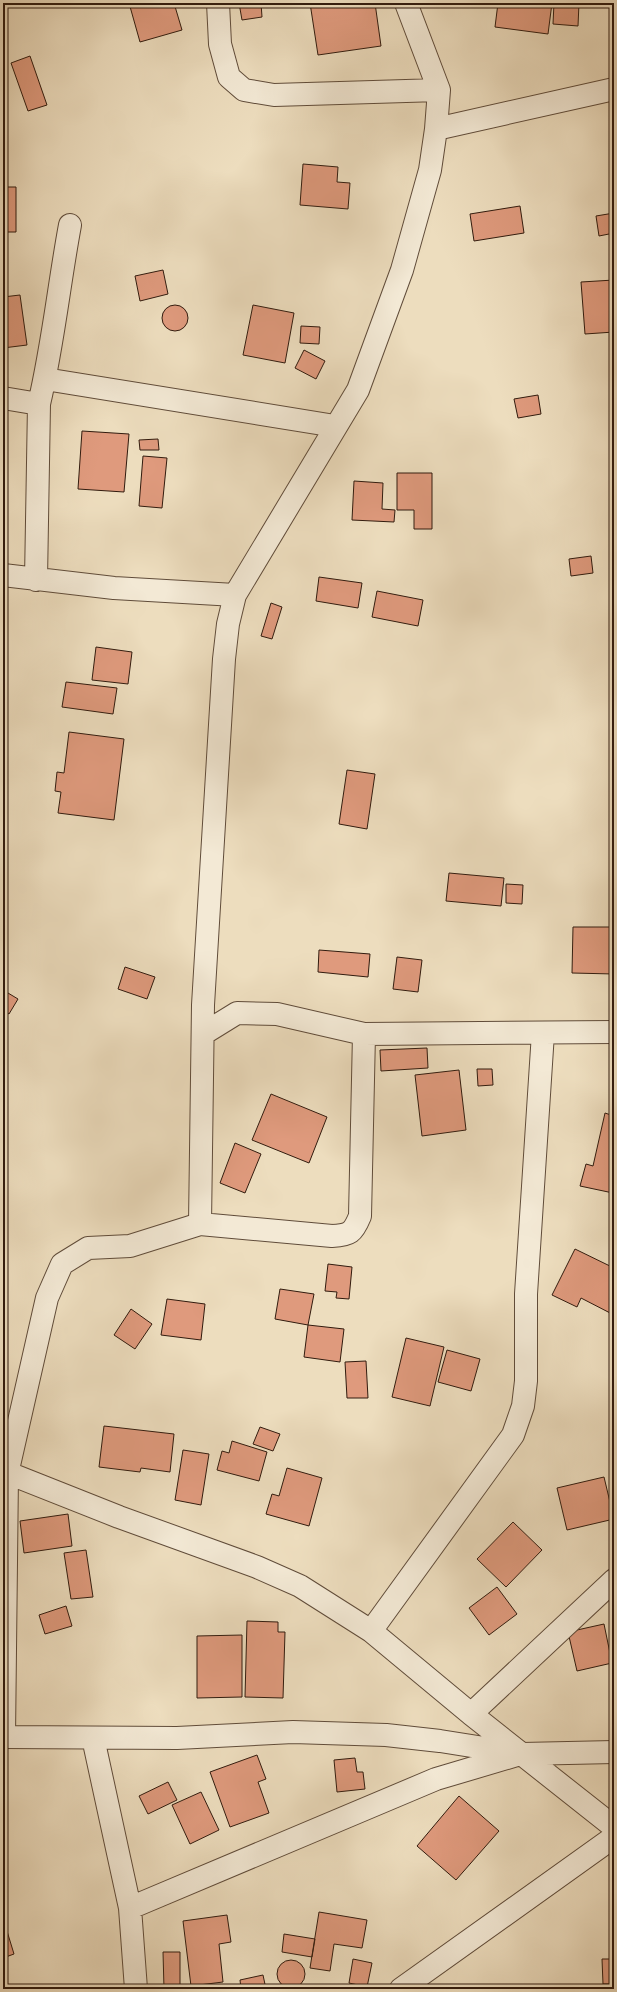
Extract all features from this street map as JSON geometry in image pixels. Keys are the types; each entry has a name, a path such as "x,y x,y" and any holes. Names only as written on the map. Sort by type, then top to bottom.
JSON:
{"street":[{"path":"218,3 220,44 229,77 244,90 274,95 439,90"},
{"path":"200,1224 204,997 224,659 228,624 235,595 335,426 358,390 402,270 430,170 436,129 439,90 406,3"},
{"path":"436,129 614,89"},
{"path":"36,580 39,404 45,379 61,270 70,225"},
{"path":"45,379 335,426"},
{"path":"3,398 39,404"},
{"path":"3,575 114,588 235,595"},
{"path":"203,1034 237,1012 277,1014 364,1034 614,1032"},
{"path":"371,1631 513,1434 523,1406 526,1381 526,1294 543,1033"},
{"path":"364,1034 360,1216 355,1229 347,1235 332,1236 200,1224 130,1246 88,1248 62,1264 47,1298 5,1472 4,1737 177,1738 293,1732 386,1735 440,1741 522,1754 614,1752"},
{"path":"5,1472 118,1517 257,1567 300,1586 371,1631 471,1714 614,1827"},
{"path":"471,1714 614,1580"},
{"path":"93,1738 130,1908 136,1989"},
{"path":"130,1908 436,1779 522,1754"},
{"path":"401,1989 614,1837"}],"building":[{"path":"129,3 174,3 182,30 140,42"},
{"path":"239,3 261,3 262,17 242,20"},
{"path":"310,3 375,3 381,46 318,55"},
{"path":"498,3 552,3 548,34 495,27"},
{"path":"554,3 579,3 578,26 553,24"},
{"path":"30,56 47,105 28,111 11,63"},
{"path":"303,164 338,167 337,182 350,183 348,209 300,205"},
{"path":"3,187 16,187 16,232 3,232"},
{"path":"520,206 524,233 474,241 470,214"},
{"path":"614,213 614,233 599,236 596,216"},
{"path":"163,270 168,294 140,301 135,276"},
{"path":"614,280 614,332 585,334 581,282"},
{"path":"20,295 27,345 3,348 3,297"},
{"path":"175,305 184,309 188,318 184,327 175,331 166,327 162,318 166,309"},
{"path":"253,305 294,313 285,363 243,355"},
{"path":"301,326 320,327 319,344 300,343"},
{"path":"304,350 325,361 316,379 295,368"},
{"path":"538,395 541,414 518,418 514,399"},
{"path":"82,431 129,434 124,492 78,489"},
{"path":"158,439 159,450 140,450 139,440"},
{"path":"143,456 167,458 162,508 139,506"},
{"path":"614,457 614,485 610,458"},
{"path":"397,473 432,473 432,529 414,529 414,510 397,510"},
{"path":"354,481 383,483 382,509 395,510 394,522 352,520"},
{"path":"3,505 6,505 4,543 3,543"},
{"path":"591,556 593,573 571,576 569,559"},
{"path":"319,577 362,583 358,608 316,601"},
{"path":"377,591 423,600 418,626 372,617"},
{"path":"271,603 282,607 272,639 261,636"},
{"path":"96,647 132,652 128,684 92,680"},
{"path":"66,682 117,688 113,714 62,707"},
{"path":"69,732 124,739 114,820 58,813 61,792 55,791 57,772 64,773"},
{"path":"347,770 375,774 367,829 339,824"},
{"path":"449,873 504,878 501,906 446,901"},
{"path":"506,884 523,885 522,904 506,903"},
{"path":"573,927 614,927 614,974 572,973"},
{"path":"319,950 370,954 368,977 318,972"},
{"path":"397,957 422,960 418,992 393,989"},
{"path":"125,967 155,977 147,999 118,989"},
{"path":"3,990 18,999 9,1014 3,1010"},
{"path":"427,1048 428,1068 381,1071 380,1050"},
{"path":"477,1069 492,1069 493,1085 478,1086"},
{"path":"459,1070 466,1130 422,1136 415,1075"},
{"path":"271,1094 327,1117 309,1163 252,1140"},
{"path":"605,1113 614,1116 613,1193 580,1186 586,1164 593,1166"},
{"path":"235,1143 261,1154 245,1193 220,1183"},
{"path":"575,1249 614,1268 614,1315 581,1298 577,1307 552,1295"},
{"path":"328,1264 352,1267 349,1299 336,1298 337,1292 325,1291"},
{"path":"280,1289 314,1294 308,1325 275,1319"},
{"path":"167,1299 205,1304 201,1340 161,1335"},
{"path":"131,1309 152,1324 135,1349 114,1335"},
{"path":"308,1325 344,1329 340,1362 304,1357"},
{"path":"406,1338 444,1347 430,1406 392,1397"},
{"path":"447,1350 480,1359 471,1391 438,1382"},
{"path":"366,1361 368,1398 347,1398 345,1362"},
{"path":"104,1426 174,1434 170,1472 141,1468 140,1472 99,1467"},
{"path":"260,1427 280,1434 273,1451 253,1444"},
{"path":"232,1441 267,1452 259,1481 217,1470 222,1451 229,1453"},
{"path":"183,1450 209,1454 201,1505 175,1500"},
{"path":"287,1468 322,1478 309,1526 266,1514 272,1494 279,1496"},
{"path":"604,1477 614,1519 567,1530 557,1488"},
{"path":"68,1514 72,1546 24,1553 20,1521"},
{"path":"513,1522 542,1550 506,1587 477,1559"},
{"path":"86,1550 93,1597 71,1599 64,1553"},
{"path":"497,1587 517,1614 489,1635 469,1608"},
{"path":"66,1606 72,1626 45,1634 39,1615"},
{"path":"247,1621 278,1622 278,1632 285,1632 283,1698 245,1697"},
{"path":"604,1624 612,1663 577,1671 568,1632"},
{"path":"242,1635 242,1697 197,1698 197,1636"},
{"path":"257,1755 266,1779 258,1782 269,1813 230,1827 210,1772"},
{"path":"355,1758 357,1772 363,1772 365,1789 337,1792 334,1760"},
{"path":"168,1782 177,1800 148,1814 139,1796"},
{"path":"201,1792 219,1830 190,1844 172,1805"},
{"path":"459,1796 499,1831 456,1880 417,1846"},
{"path":"319,1912 367,1920 362,1948 334,1944 330,1971 310,1968"},
{"path":"227,1915 231,1942 219,1944 223,1982 191,1986 183,1921"},
{"path":"3,1918 14,1954 3,1958"},
{"path":"284,1934 315,1939 312,1957 282,1952"},
{"path":"163,1952 180,1952 180,1989 164,1989"},
{"path":"353,1959 372,1963 367,1987 349,1983"},
{"path":"602,1959 614,1959 614,1984 603,1984"},
{"path":"291,1960 301,1964 305,1974 301,1984 291,1988 281,1984 277,1974 281,1964"},
{"path":"263,1975 266,1989 241,1989 240,1980"},
{"path":"85,1985 86,1989 66,1989"}]}
